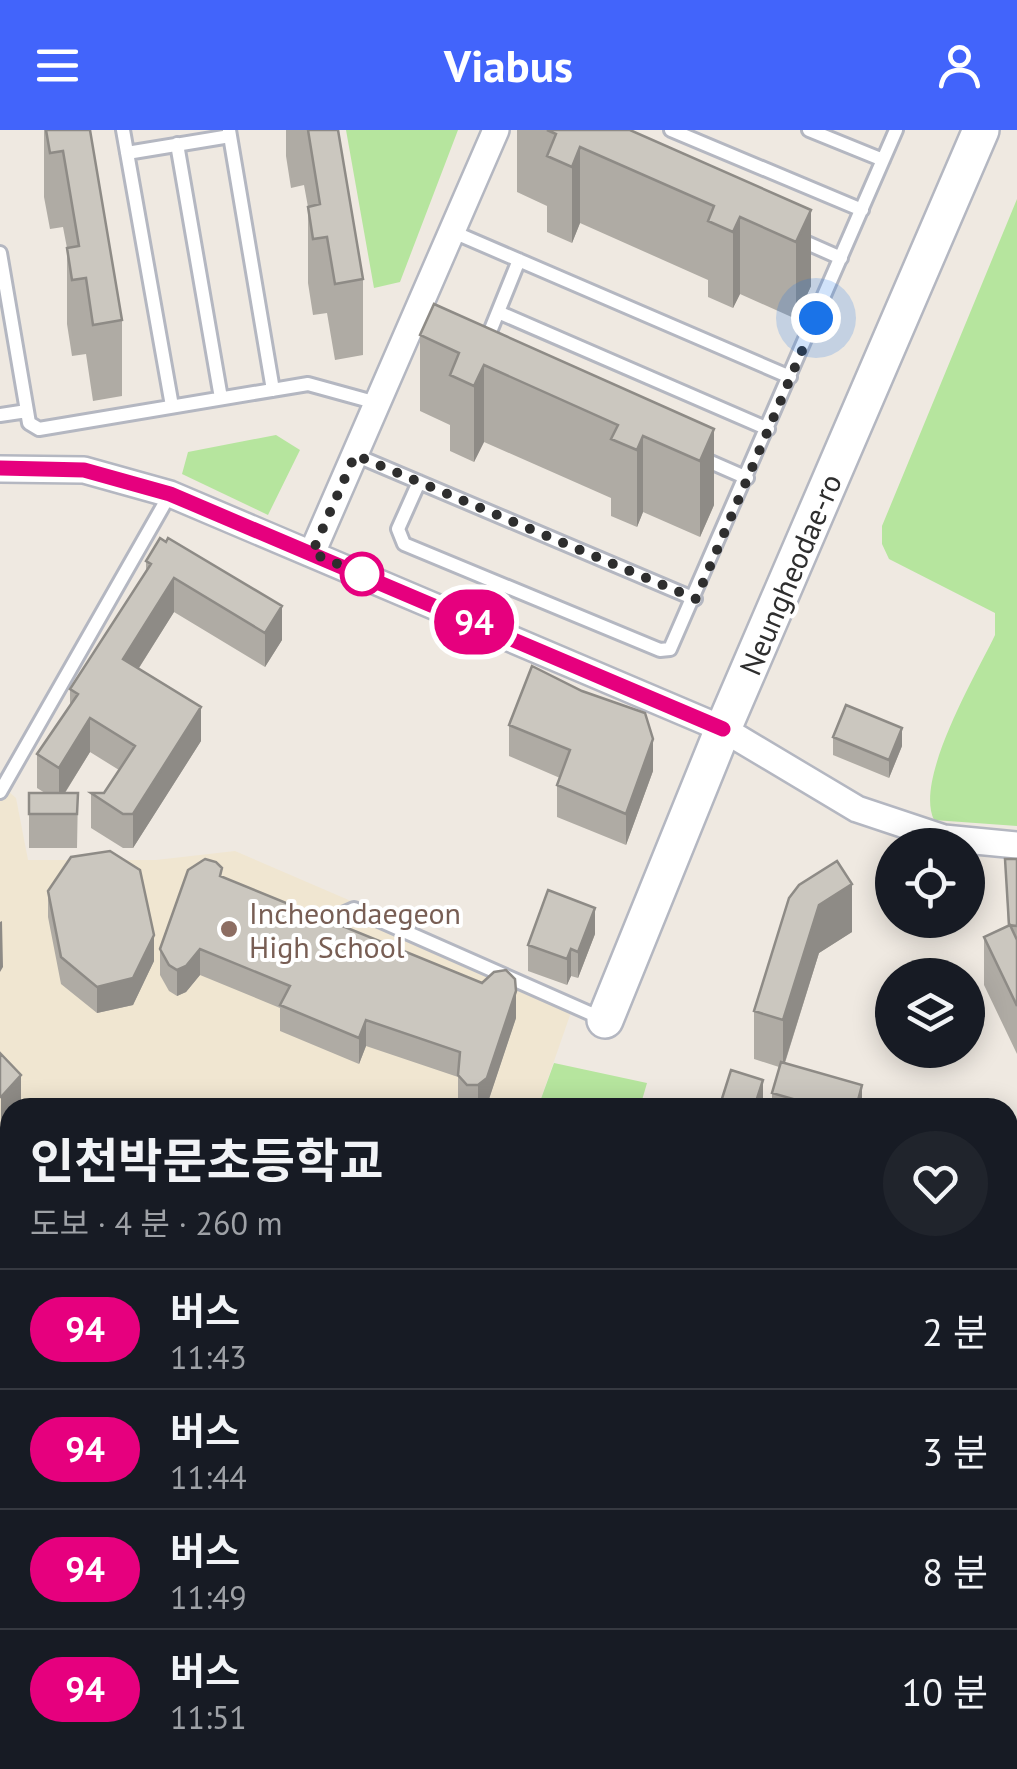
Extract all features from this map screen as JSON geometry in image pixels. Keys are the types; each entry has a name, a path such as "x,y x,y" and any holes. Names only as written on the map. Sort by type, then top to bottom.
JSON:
{"main road":[{"name":"Neungheodae-ro","path":"605,1020 723,729 982,130"}],"street":[{"path":"312,553 377,403 418,334 452,232 496,130"},
{"path":"0,468 84,470 170,494 723,729 857,809 944,838 1017,846"}],"lane":[{"path":"123,130 172,406"},
{"path":"670,130 862,210"},
{"path":"810,130 883,160"},
{"path":"419,482 398,529 404,544 660,650 670,649 696,599 896,130"},
{"path":"127,153 230,133 273,390"},
{"path":"176,144 221,398"},
{"path":"452,232 790,377"},
{"path":"787,234 841,258"},
{"path":"0,254 29,424 39,429 308,384 377,403"},
{"path":"478,360 519,260"},
{"path":"498,312 768,429"},
{"path":"0,415 27,411"},
{"path":"694,454 748,478"},
{"path":"355,455 696,599"},
{"path":"0,792 170,494"},
{"path":"338,916 354,909 605,1020"}],"shaded area":[{"name":"Incheondaegeon High School","path":"0,784 16,798 28,860 156,860 235,851 576,998 541,1098 0,1098"}],"green space":[{"path":"346,130 458,130 400,282 374,288"},
{"path":"1017,199 1017,826 934,820 930,802 932,779 950,727 995,635 995,613 889,559 882,544 882,526"},
{"path":"276,435 300,450 268,515 182,474 188,452"},
{"path":"554,1063 647,1083 643,1098 541,1098"}],"building":[{"path":"46,130 90,130 122,320 93,325 86,278 72,280 67,248 79,246 63,151 50,153"},
{"path":"308,130 338,130 363,279 335,284 327,237 313,239 308,207 320,204"},
{"path":"547,130 630,130 811,210 796,242 740,217 733,232 708,221 714,206 580,147 572,167 547,156 556,134"},
{"path":"434,304 714,429 700,461 643,436 637,450 611,439 618,425 484,365 474,386 450,375 459,353 420,335"},
{"path":"160,538 166,542 168,538 282,606 265,633 174,578 123,659 201,707 133,814 123,814 91,793 104,793 135,746 90,718 59,768 37,754 78,694 70,689 151,564 146,561"},
{"path":"532,666 582,691 645,713 653,739 626,814 557,785 570,750 509,725"},
{"path":"846,705 902,728 889,760 833,737"},
{"path":"29,793 78,793 77,814 29,814"},
{"path":"110,851 140,870 154,935 133,978 97,987 61,957 48,891 71,857"},
{"path":"205,859 222,868 220,876 482,983 494,972 506,970 515,979 516,991 487,1078 478,1085 467,1085 458,1075 460,1052 366,1020 359,1038 280,1005 290,986 200,949 186,966 177,970 169,965 160,949 188,870"},
{"path":"1005,859 1017,859 1017,926 1009,925"},
{"path":"837,861 852,884 819,905 783,1020 754,1011 789,898 799,885"},
{"path":"548,890 595,908 578,952 571,949 567,959 528,945"},
{"path":"1010,925 1017,940 1017,1006 984,938"},
{"path":"0,1053 21,1075 1,1097 0,1096"},
{"path":"781,1062 862,1085 859,1098 789,1098 772,1093"},
{"path":"731,1070 763,1080 757,1098 722,1098"}],"bus line":[{"name":"94","path":"0,468 84,470 170,494 723,729"}],"place":[{"name":"Incheondaegeon High School","path":"229,929"}],"route":[{"path":"362,574 366,576 312,553 355,455 696,599 816,318"}]}
